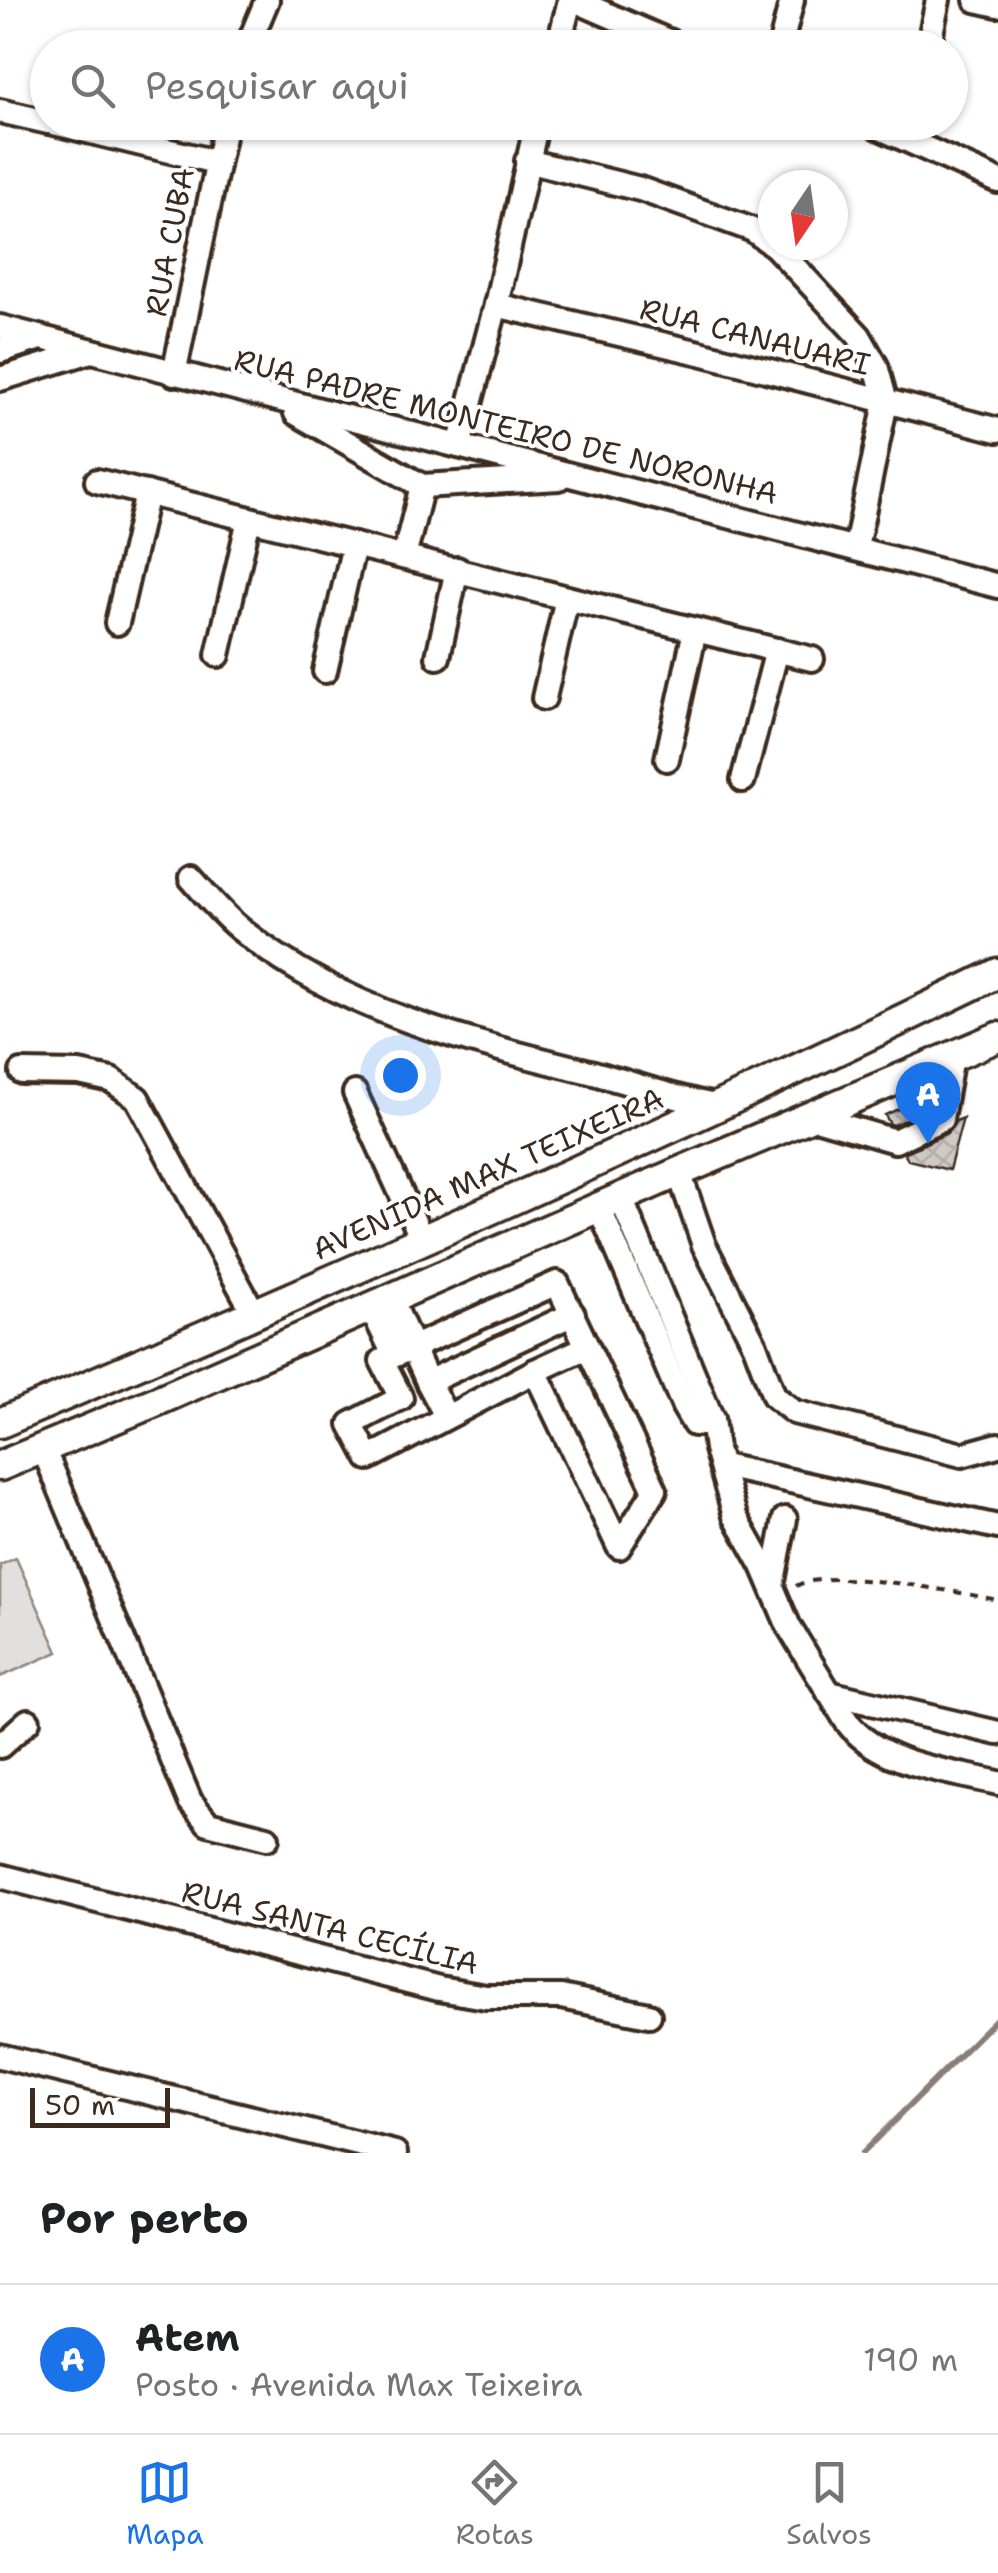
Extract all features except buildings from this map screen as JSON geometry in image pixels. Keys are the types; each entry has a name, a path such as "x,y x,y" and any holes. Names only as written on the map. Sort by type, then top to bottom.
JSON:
{"main road":[{"name":"AVENIDA MAX TEIXEIRA","path":"0,1423 255,1315 998,973"},
{"path":"0,1466 998,1037"}],"street":[{"path":"254,30 267,0"},
{"path":"563,30 572,0 642,30"},
{"path":"784,30 792,0"},
{"path":"932,30 938,0"},
{"path":"976,0 998,6"},
{"path":"0,110 30,117"},
{"path":"124,140 216,162"},
{"name":"RUA CUBA","path":"174,374 222,140"},
{"path":"459,446 496,305 532,140"},
{"path":"926,140 998,181"},
{"path":"527,162 640,189 753,230 775,246 859,336 876,366 886,402 856,548"},
{"name":"RUA CANAUARI","path":"496,305 998,430"},
{"name":"RUA PADRE MONTEIRO DE NORONHA","path":"0,327 998,586"},
{"path":"0,351 40,338"},
{"path":"0,379 91,351"},
{"path":"272,398 422,486 581,477"},
{"path":"97,480 812,659"},
{"path":"404,556 422,486"},
{"path":"117,623 147,493"},
{"path":"218,655 249,519"},
{"path":"325,671 354,545"},
{"path":"438,657 457,570"},
{"path":"544,698 567,598"},
{"path":"666,759 695,630"},
{"path":"743,780 776,650"},
{"path":"192,878 242,931 362,1003 484,1046 715,1106"},
{"path":"809,1116 895,1141 941,1119 952,1056"},
{"path":"22,1072 80,1073 112,1080 138,1098 255,1315"},
{"path":"355,1092 422,1239"},
{"path":"679,1172 704,1244 754,1345 774,1396 794,1412 962,1455 998,1446"},
{"path":"610,1202 719,1457 734,1516 790,1627 847,1722 870,1745 903,1758 998,1783"},
{"path":"416,1431 382,1361 557,1282 655,1490 619,1548 536,1371"},
{"path":"381,1303 403,1351 428,1382 446,1416"},
{"path":"428,1382 572,1314"},
{"path":"401,1398 351,1424 368,1458 587,1347"},
{"path":"43,1448 190,1801 208,1823 267,1838"},
{"path":"719,1457 998,1527"},
{"path":"775,1592 786,1519"},
{"path":"830,1692 998,1734"},
{"path":"0,1746 28,1722"},
{"name":"RUA SANTA CECÍLIA","path":"0,1876 439,1989 486,1997 560,1997 649,2015"},
{"path":"0,2056 394,2153"}],"path":[{"path":"775,1592 802,1582 841,1578 998,1600"}],"shaded area":[{"path":"16,1558 58,1652 0,1677 0,1565"}],"waterway":[{"path":"862,2153 998,2017"}],"place":[{"name":"Atem","path":"928,1144"}]}
